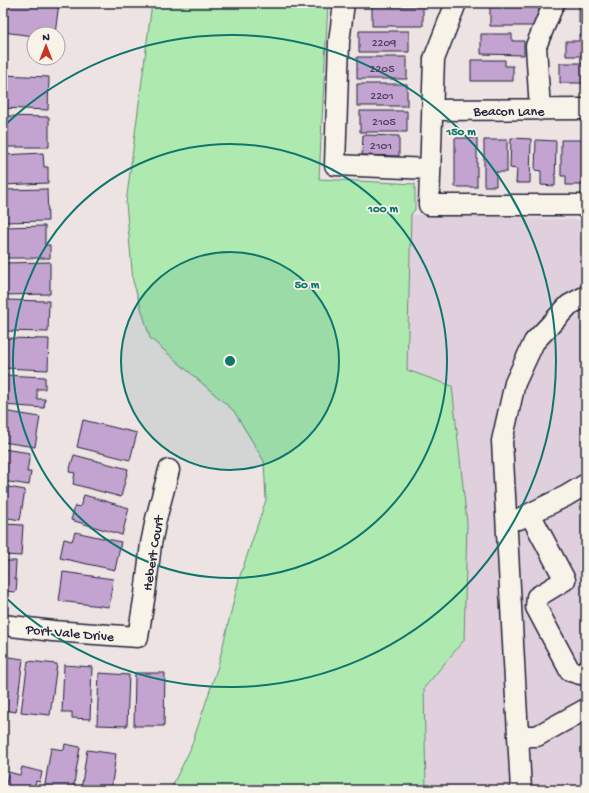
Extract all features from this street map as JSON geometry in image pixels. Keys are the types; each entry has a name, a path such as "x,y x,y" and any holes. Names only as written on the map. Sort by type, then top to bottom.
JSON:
{"street":[{"path":"344,3 339,42 335,165 430,169"},
{"path":"456,3 434,60 429,205 586,205"},
{"path":"540,110 536,46 554,3"},
{"name":"Beacon Lane","path":"432,110 586,109"},
{"path":"521,790 502,441 515,384 534,342 569,306 586,296"},
{"name":"Hebert Court","path":"138,638 151,544 169,470"},
{"path":"507,526 566,496 586,484"},
{"path":"530,514 565,580 537,597 536,607 570,671 580,674 586,670"},
{"name":"Port Vale Drive","path":"3,625 60,632 138,638"},
{"path":"519,736 537,736 586,709"}],"shaded area":[{"path":"411,214 586,220 586,790 426,790 424,688 464,640 467,523 452,386 407,370"}],"green space":[{"path":"152,3 328,3 319,179 415,184 415,210 411,214 407,370 452,386 467,523 464,640 424,688 426,790 170,790 190,750 218,666 239,579 266,500 264,461 234,411 150,338 133,281 126,203"}],"building":[{"path":"4,3 59,3 56,26 26,26 26,35 3,32"},
{"path":"579,4 586,4 586,23 579,23"},
{"path":"372,6 423,6 423,26 372,26"},
{"path":"490,7 539,7 539,26 490,26"},
{"path":"359,31 409,31 409,52 359,52"},
{"path":"481,34 512,34 512,41 524,41 524,55 481,54"},
{"path":"579,35 586,35 586,56 566,56 566,41 579,41"},
{"path":"357,57 407,57 407,79 357,79"},
{"path":"471,60 505,60 505,66 513,66 513,81 471,81"},
{"path":"560,63 586,63 586,83 560,83"},
{"path":"3,75 49,77 48,110 3,108"},
{"path":"357,84 407,84 407,106 357,106"},
{"path":"360,111 407,111 407,132 360,132"},
{"path":"3,116 49,117 49,147 3,147"},
{"path":"363,135 399,136 399,156 362,155"},
{"path":"455,138 477,138 477,187 455,187"},
{"path":"511,138 531,139 530,183 516,183 517,169 510,168"},
{"path":"484,140 507,140 507,172 496,172 496,186 484,186"},
{"path":"536,140 556,141 555,186 541,185 541,171 535,170"},
{"path":"561,140 583,140 583,185 566,185 566,176 561,176"},
{"path":"43,153 44,167 48,167 48,183 3,185 3,155"},
{"path":"47,189 48,221 3,222 3,190"},
{"path":"45,226 45,245 50,245 50,258 3,258 3,227"},
{"path":"50,262 50,294 3,295 3,263"},
{"path":"3,300 49,301 48,332 3,331"},
{"path":"3,338 49,339 48,370 3,368"},
{"path":"3,375 45,377 45,389 37,389 37,399 45,399 44,408 3,405"},
{"path":"3,411 40,417 35,447 3,442"},
{"path":"83,420 137,433 130,460 77,447"},
{"path":"3,449 30,453 27,472 31,472 29,485 3,481"},
{"path":"74,455 128,469 121,497 73,484 75,473 69,472"},
{"path":"3,486 25,490 20,520 3,517"},
{"path":"84,495 129,508 122,535 71,520 75,506 80,507"},
{"path":"3,524 23,525 21,556 3,555"},
{"path":"75,532 121,542 115,570 60,558 64,539 72,541"},
{"path":"3,561 16,561 16,592 3,591"},
{"path":"63,572 113,579 109,607 59,601"},
{"path":"3,656 23,659 16,712 3,710"},
{"path":"28,661 57,664 50,715 21,712"},
{"path":"64,665 92,667 90,719 72,718 72,712 62,712"},
{"path":"99,673 129,675 127,726 97,725"},
{"path":"135,673 165,673 164,726 134,726"},
{"path":"65,744 80,747 73,790 44,790 51,748 64,750"},
{"path":"87,750 116,754 111,790 81,790"},
{"path":"22,767 42,772 40,782 36,781 34,790 5,790 8,772 20,775"}]}
